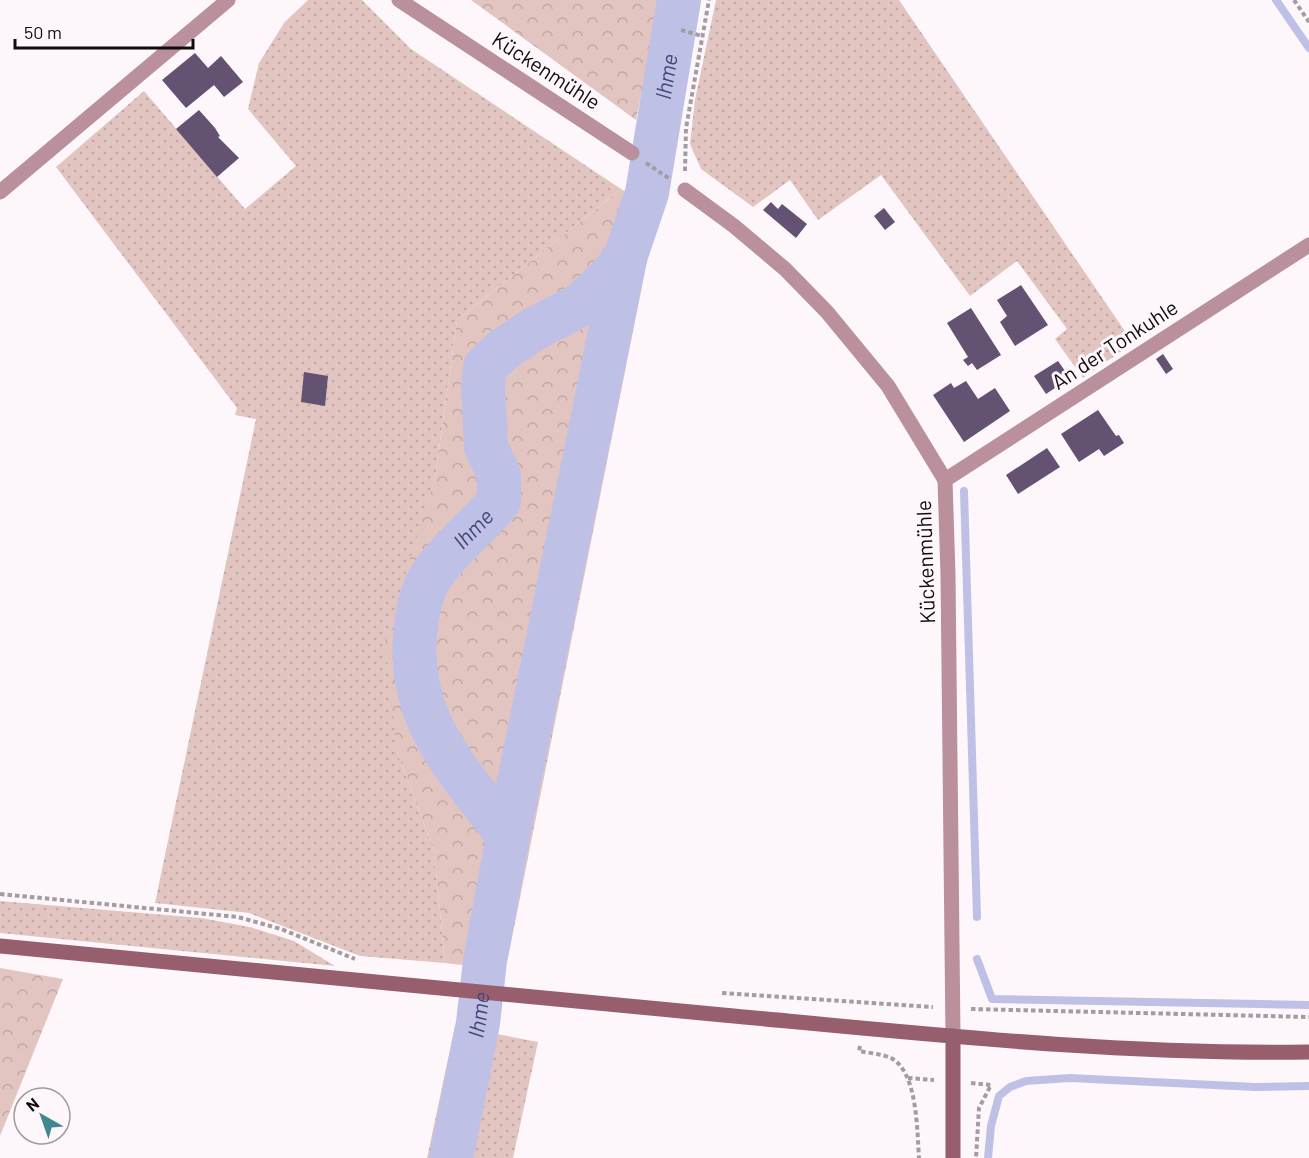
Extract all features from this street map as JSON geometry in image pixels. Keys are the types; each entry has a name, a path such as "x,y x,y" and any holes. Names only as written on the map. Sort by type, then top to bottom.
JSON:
{"main road":[{"path":"0,946 520,997 953,1036 1191,1052 1309,1052"},
{"path":"953,1036 953,1158"}],"street":[{"path":"0,192 228,0"},
{"name":"Kückenmühle","path":"399,0 632,153"},
{"name":"Kückenmühle","path":"685,190 734,226 785,269 827,312 888,386 945,480 953,1036"},
{"name":"An der Tonkuhle","path":"945,480 1309,245"}],"path":[{"path":"685,190 686,128 709,0"},
{"path":"1294,0 1309,22"},
{"path":"681,30 702,36"},
{"path":"632,153 669,178"},
{"path":"0,894 238,917 281,929 360,962"},
{"path":"919,1158 915,1110 908,1078 899,1064 891,1058 859,1051 865,1004 1309,1017"},
{"path":"976,1158 978,1121"}],"green space":[{"path":"308,0 362,0 411,49 621,189 457,320 435,478 418,537 397,752 434,851 445,963 360,956 249,913 155,903 256,419 235,415 237,408 56,167 144,91 245,209 296,166 248,109 259,63 284,23"},
{"path":"471,0 661,0 636,120"},
{"path":"716,0 899,0 1133,343 1083,378 1055,339 1067,329 1017,261 970,296 881,175 818,220 790,180 753,207 701,169 690,144 695,100"},
{"path":"621,189 657,211 510,948 504,970 445,963 434,851 397,752 385,640 435,478 457,320"},
{"path":"0,901 201,918 250,927 294,941 335,966 0,933"},
{"path":"0,968 63,979 20,1086 12,1086 12,1106 0,1136"},
{"path":"455,1026 538,1042 513,1158 427,1158"}],"building":[{"path":"195,53 208,68 221,56 243,82 224,97 214,85 186,108 162,80"},
{"path":"199,110 215,128 220,136 218,137 239,158 217,177 176,129"},
{"path":"771,202 778,209 782,204 807,224 796,238 763,210"},
{"path":"884,208 895,222 885,230 874,216"},
{"path":"1021,285 1048,325 1015,346 1000,322 1007,316 997,300"},
{"path":"971,308 1001,355 977,370 972,363 968,366 963,360 968,357 947,323"},
{"path":"1163,354 1173,369 1166,374 1156,359"},
{"path":"1058,361 1070,378 1046,394 1034,376"},
{"path":"304,372 328,376 325,406 301,402"},
{"path":"966,381 978,399 995,388 1010,411 964,442 933,395 951,383 954,388"},
{"path":"1098,410 1116,436 1119,435 1124,443 1104,456 1099,449 1079,462 1061,434"},
{"path":"1047,448 1060,467 1018,494 1006,475"}],"waterway":[{"name":"Ihme","path":"451,1158 478,1023 485,961 508,836 455,767 429,721 420,695 415,667 418,612 422,596 432,575 499,501 499,475 486,447 483,386 485,367 504,349 534,329 580,305 609,278 625,258 647,193 679,0"},
{"path":"1276,0 1309,48"},
{"name":"Ihme","path":"508,836 625,258"},
{"path":"964,491 977,917"},
{"path":"977,959 992,999 1309,1005"},
{"path":"988,1158 991,1126 999,1096 1010,1087 1026,1081 1070,1078 1255,1087 1309,1086"}]}
